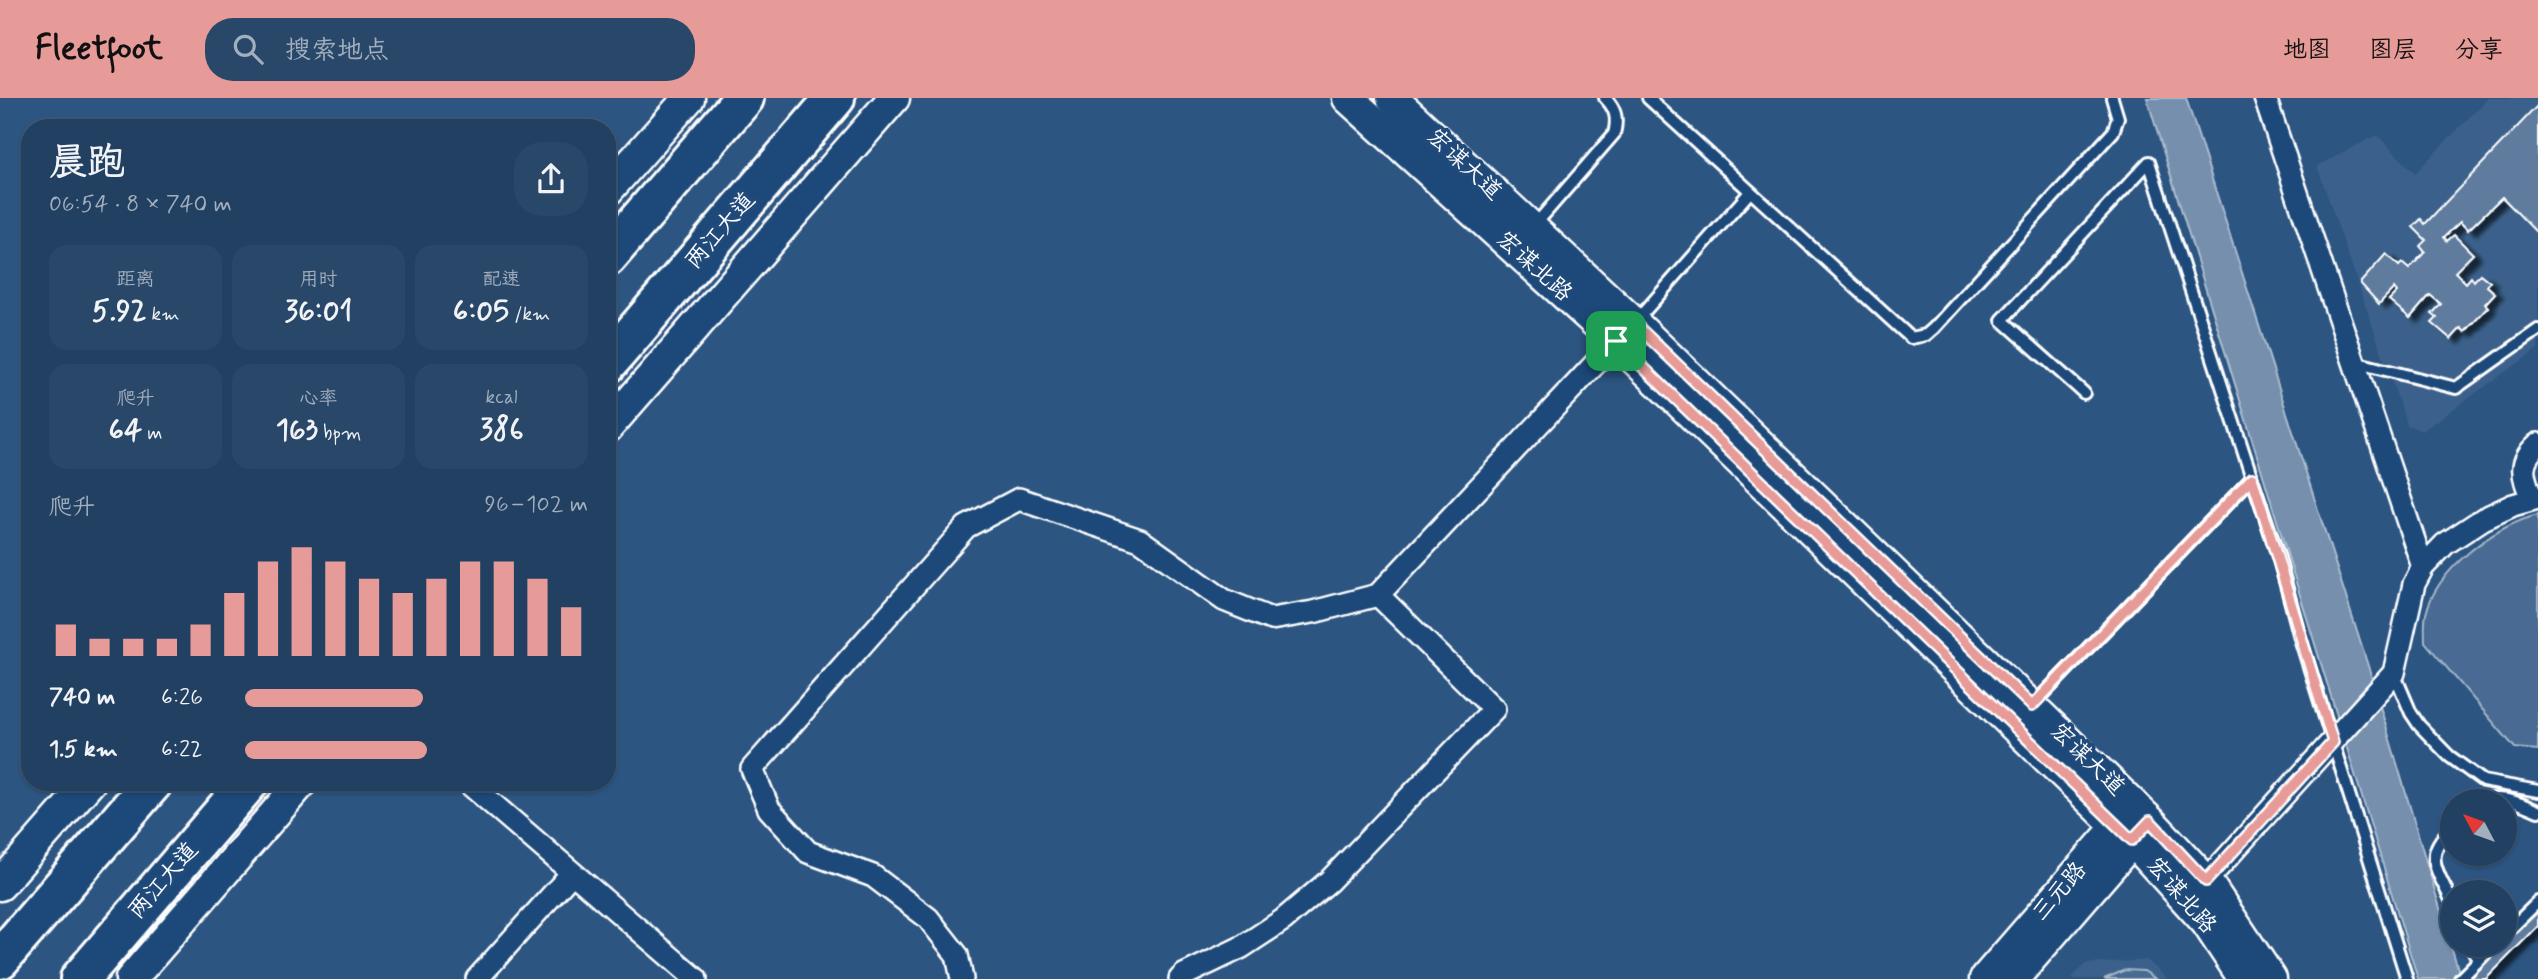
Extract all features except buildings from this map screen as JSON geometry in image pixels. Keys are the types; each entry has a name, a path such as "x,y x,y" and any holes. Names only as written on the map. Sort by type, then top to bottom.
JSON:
{"highway":[{"path":"616,247 744,98"},
{"name":"两江大道","path":"616,354 835,98"},
{"path":"0,959 145,791"},
{"name":"两江大道","path":"80,979 241,791"}],"main road":[{"path":"616,181 690,98"},
{"path":"616,418 894,98"},
{"name":"宏谋北路","path":"1348,98 1625,332 2134,823 2244,979"},
{"name":"宏谋大道","path":"1392,98 1532,229 1625,332 2032,706 2134,823 2206,881 2271,979"},
{"path":"0,885 82,791"},
{"path":"131,979 294,791"},
{"name":"三元路","path":"1985,979 2134,823"},
{"name":"三元路","path":"2014,979 2134,823"}],"street":[{"path":"2265,98 2423,567"},
{"path":"962,979 957,956 929,918 873,876 808,852 769,809 752,769 966,527 1019,499 1140,540 1224,600 1271,619 1313,612 1378,595 1625,332"},
{"path":"2206,881 2394,673 2414,584 2423,567 2456,535 2483,519 2535,499 2526,483 2523,464 2538,444"},
{"path":"1180,979 1242,947 1283,920 1329,881 1494,709 1378,595"},
{"path":"477,791 696,979"},
{"path":"477,979 572,873"}],"lane":[{"path":"1532,229 1614,134 1616,113 1605,98"},
{"path":"1648,98 1911,338 1919,338 1934,328 2113,132 2119,118 2112,98"},
{"path":"2084,393 2002,320 2150,162 2279,558 2300,638 2407,979"},
{"path":"1625,332 1750,191"},
{"path":"2354,362 2456,388 2538,330"},
{"path":"2032,706 2252,478"},
{"path":"2394,673 2411,713 2449,756 2483,780 2538,791"},
{"path":"2517,804 2538,811"},
{"path":"2440,841 2436,845 2433,858 2442,880"},
{"path":"2517,922 2538,902"},
{"path":"2474,957 2476,963"},
{"path":"2460,979 2482,957"}],"shaded area":[{"path":"2147,98 2186,98 2369,669 2440,908 2440,957 2454,957 2461,979 2418,979"},
{"path":"2488,98 2538,98 2538,349 2422,431 2407,425 2317,166 2377,135 2415,173"},
{"path":"2538,515 2538,750 2515,748 2425,642 2425,628 2426,614 2432,598 2454,566 2486,539 2504,528"},
{"path":"2147,960 2168,979 2071,979 2085,964"},
{"path":"2125,970 2144,971 2156,979 2104,979"}],"route":[{"path":"1634,323 2032,706 2252,478 2279,558 2300,638 2333,742 2206,881 2150,821 2132,840 1616,341 1634,323"}]}
